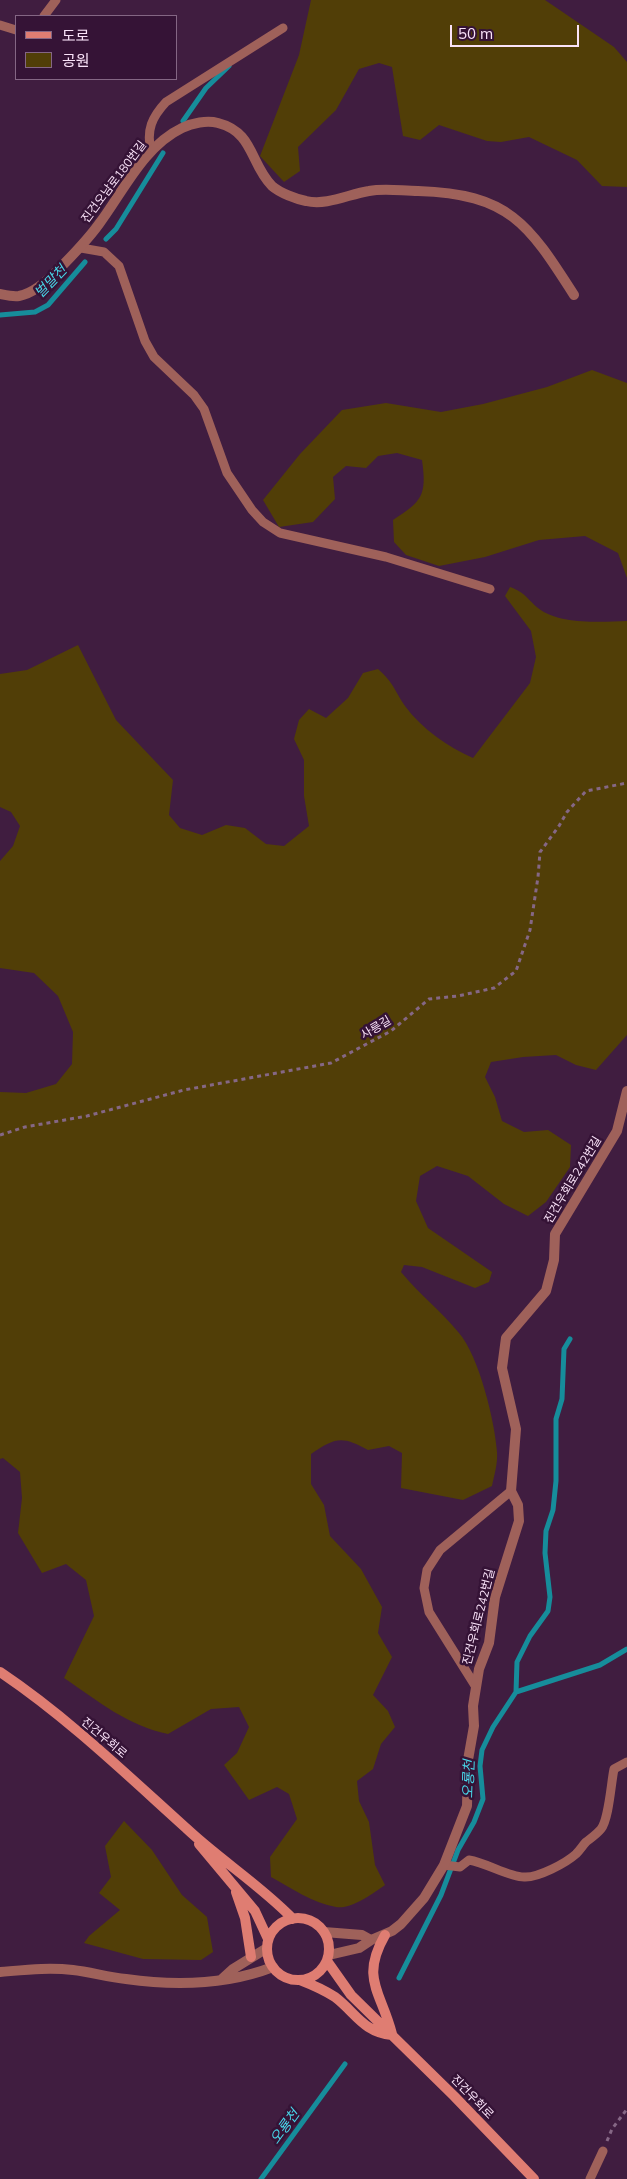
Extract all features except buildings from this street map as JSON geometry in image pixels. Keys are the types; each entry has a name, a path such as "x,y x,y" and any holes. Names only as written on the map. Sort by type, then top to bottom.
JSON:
{"main road":[{"name":"진건우회로","path":"0,1672 70,1726 122,1770 187,1830 276,1901 293,1919"},
{"name":"진건우회로","path":"187,1830 255,1911 268,1944 268,1958 273,1967 280,1974 290,1979 300,1980 336,1998 374,2032 392,2035"},
{"path":"235,1889 244,1918 251,1957"},
{"path":"268,1944 275,1929 283,1922 293,1919 312,1921 324,1932"},
{"name":"진건우회로","path":"324,1932 329,1945 328,1958 351,1995 534,2179"},
{"path":"386,1935 379,1946 373,1964 373,1984 386,2012 392,2035"},
{"path":"300,1980 320,1972 328,1958"}],"street":[{"name":"진건오남로180번길","path":"0,294 17,297 42,285 81,248 151,151 164,139 182,128 201,122 214,122 229,125 240,133 265,178 274,188 307,202 324,202 370,190 390,190 447,192 496,205 530,230 545,249 574,294"},
{"name":"진건우회로242번길","path":"328,1958 359,1948 371,1940 386,1935 401,1924 424,1898 446,1865 467,1806 468,1760 474,1726 473,1706 479,1669 488,1643 495,1597 519,1521 518,1505 511,1491 516,1428 502,1368 506,1338 546,1291 554,1260 555,1234 617,1131 627,1091"},
{"path":"324,1932 362,1935 371,1940"},
{"path":"221,1980 268,1944"},
{"path":"0,1972 37,1968 72,1970 125,1979 183,1984 256,1974 273,1967"}],"lane":[{"path":"45,15 56,0"},
{"path":"0,25 15,30"},
{"path":"151,151 148,137 150,123 156,112 166,102 283,28"},
{"path":"81,248 104,252 119,266 145,341 154,357 204,408 227,473 252,510 263,522 280,533 386,557 490,589"},
{"path":"476,1687 429,1612 424,1588 427,1570 440,1550 511,1491"},
{"path":"446,1865 460,1867 469,1860 525,1878 538,1875 576,1854 602,1828 608,1807 614,1769 627,1762"},
{"path":"590,2179 603,2151"}],"path":[{"name":"사릉길","path":"0,1135 26,1127 87,1116 184,1090 331,1063 390,1031 429,999 458,996 494,988 516,971 530,930 540,852 567,812 586,791 627,783"},
{"path":"603,2151 612,2129 627,2109"}],"green space":[{"path":"311,0 545,0 614,47 627,62 627,187 602,186 577,160 529,137 501,142 487,141 439,125 420,140 403,136 392,67 379,63 359,69 336,110 298,147 300,171 284,182 260,156 299,55"},
{"path":"592,370 627,383 627,578 618,553 585,536 539,540 485,557 439,566 406,555 394,542 393,520 416,502 423,490 424,482 422,460 397,453 378,456 366,468 346,466 333,477 335,499 313,522 279,527 263,500 300,454 342,410 386,403 441,412 483,404 547,387"},
{"path":"510,587 523,594 538,608 557,617 581,621 627,621 627,1035 596,1070 576,1065 556,1055 523,1057 491,1062 485,1077 495,1097 502,1121 524,1132 548,1130 571,1145 570,1167 546,1202 528,1216 504,1204 468,1176 437,1166 420,1176 416,1201 428,1228 492,1272 489,1282 475,1288 422,1267 404,1265 401,1272 459,1333 473,1357 485,1390 496,1439 497,1461 492,1486 463,1500 401,1488 402,1453 389,1446 368,1450 352,1442 339,1440 327,1444 311,1454 311,1484 324,1505 330,1536 361,1569 382,1607 378,1633 392,1657 373,1695 388,1711 395,1727 381,1744 373,1769 357,1781 359,1801 369,1822 375,1865 385,1885 355,1903 336,1907 311,1899 271,1877 270,1857 297,1819 289,1794 277,1787 249,1800 224,1765 237,1753 249,1727 239,1707 211,1709 168,1734 126,1719 64,1678 94,1616 86,1580 66,1564 42,1573 18,1533 22,1498 20,1472 3,1458 0,1459 0,1092 26,1093 56,1084 72,1064 73,1032 58,996 34,973 0,968 0,861 13,846 20,826 11,812 0,807 0,674 27,670 78,645 116,720 173,780 169,815 180,828 202,835 226,825 245,828 266,844 284,846 309,826 304,796 304,760 294,739 299,720 309,709 326,718 348,698 363,673 378,669 390,682 405,706 427,730 445,743 473,758 530,683 536,657 531,631 505,596"},
{"path":"124,1821 152,1850 182,1895 207,1917 213,1952 201,1960 143,1959 84,1943 89,1936 120,1910 99,1893 111,1877 105,1846"}],"waterway":[{"name":"벌말천","path":"183,121 206,88 229,66"},
{"name":"벌말천","path":"106,239 116,229 163,153"},
{"name":"벌말천","path":"0,315 35,312 48,305 85,262"},
{"path":"516,1692 517,1662 530,1636 548,1611 550,1597 545,1553 546,1531 553,1510 556,1481 556,1419 562,1399 564,1349 570,1339"},
{"name":"오룡천","path":"399,1978 441,1895 458,1850 474,1822 483,1799 480,1766 482,1750 493,1727 516,1692 600,1665 627,1649"},
{"name":"오룡천","path":"261,2179 345,2064"}]}
